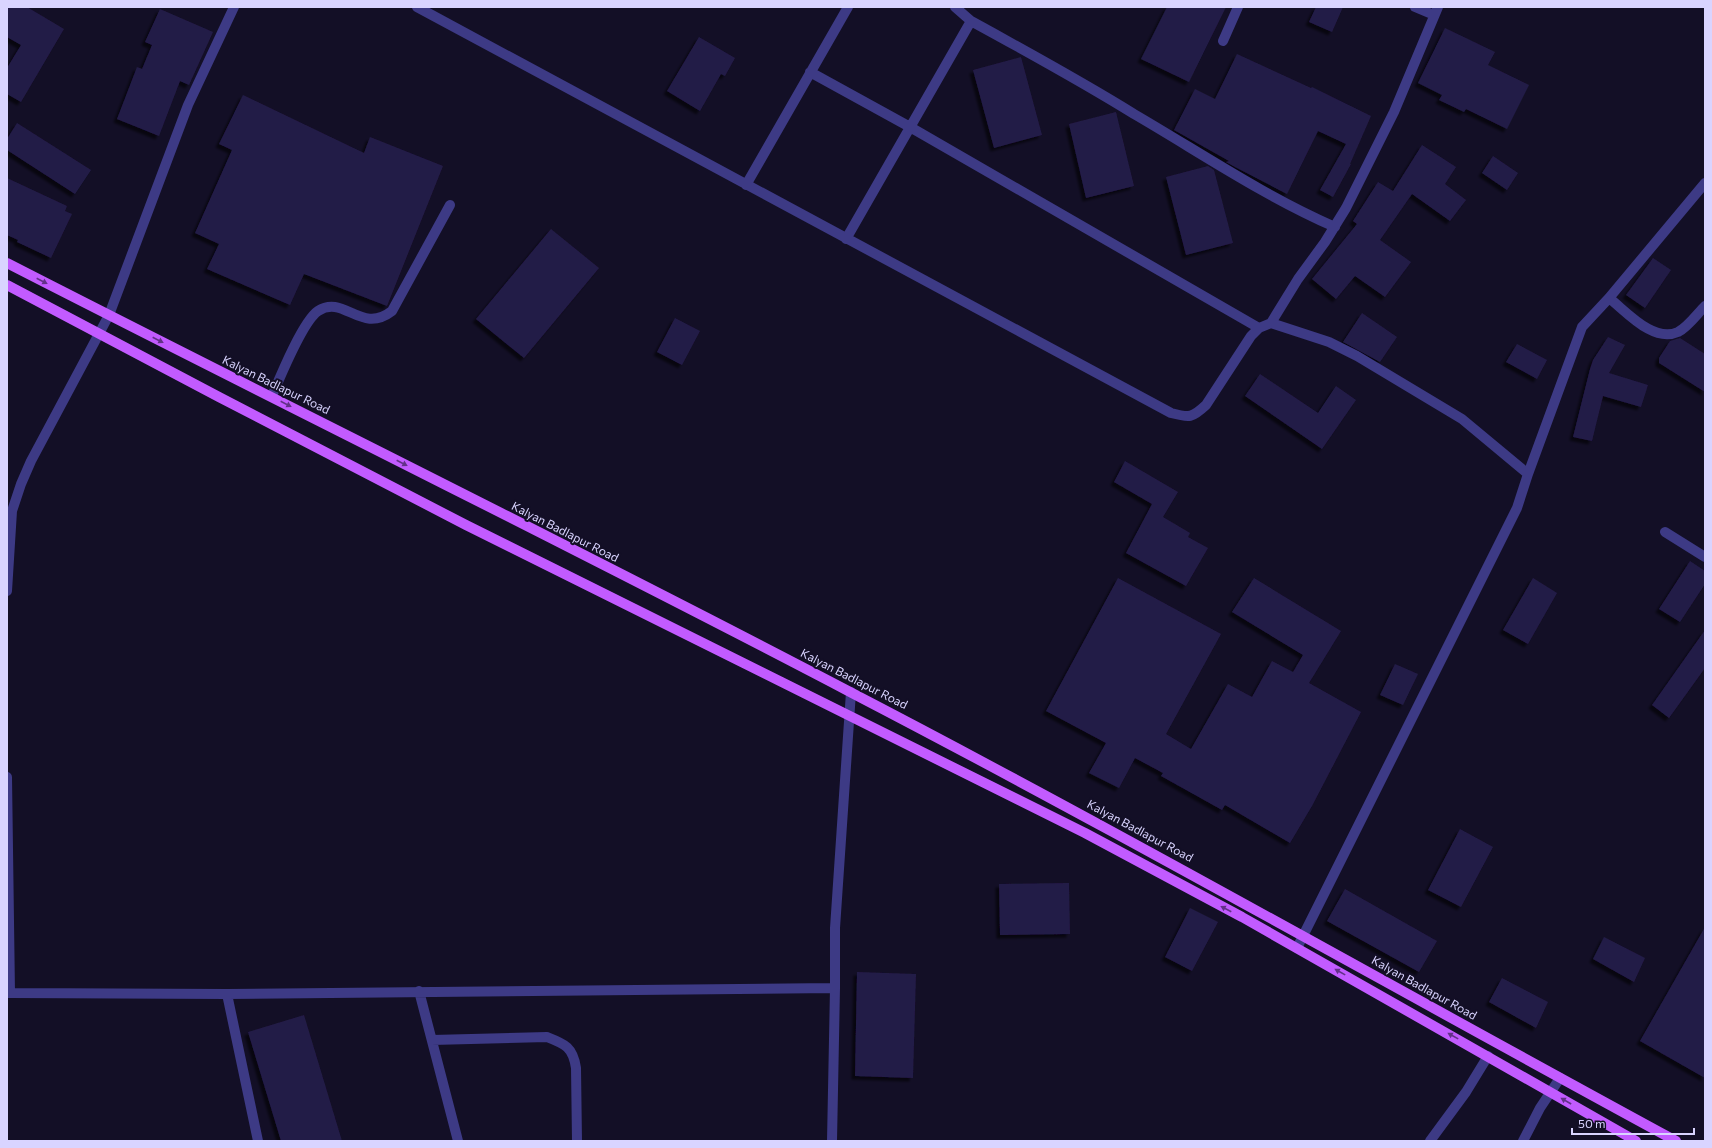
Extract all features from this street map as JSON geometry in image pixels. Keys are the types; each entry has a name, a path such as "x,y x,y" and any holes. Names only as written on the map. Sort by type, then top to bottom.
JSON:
{"main road":[{"name":"Kalyan Badlapur Road","path":"7,263 272,396 851,692 1155,854 1676,1141"},
{"path":"7,285 466,525 1085,833 1297,948 1636,1141"}],"street":[{"path":"7,591 12,511 21,484 31,461 109,315 188,105 234,7"},
{"path":"417,7 1171,413 1187,417 1197,414 1206,405 1251,336 1259,328 1271,323 1298,279 1335,227 1394,112 1436,11 1415,7"},
{"path":"746,185 848,7"},
{"path":"955,7 970,21 1026,51 1133,113 1257,188 1288,205 1335,227"},
{"path":"1223,41 1238,7"},
{"path":"846,238 970,21"},
{"path":"810,72 910,127 1259,328"},
{"path":"1297,948 1517,508 1582,327 1609,298 1705,183"},
{"path":"272,396 306,324 318,311 327,307 337,307 369,320 378,319 392,311 450,205"},
{"path":"1609,298 1651,332 1666,335 1678,332 1705,306"},
{"path":"1271,323 1329,342 1357,356 1462,419 1528,474"},
{"path":"1665,532 1705,557"},
{"path":"832,1141 835,928 851,692"},
{"path":"7,777 9,993 227,994 835,988"},
{"path":"419,991 458,1141"},
{"path":"227,994 258,1141"},
{"path":"432,1040 546,1037 561,1042 569,1048 574,1057 576,1068 576,1141"},
{"path":"1430,1141 1466,1092 1488,1056"},
{"path":"1523,1141 1540,1108 1560,1078"}],"building":[{"path":"7,7 27,7 64,29 21,102 7,94 7,68 21,45 7,37"},
{"path":"1167,7 1226,7 1189,82 1141,59"},
{"path":"1316,7 1343,7 1332,32 1309,22"},
{"path":"160,9 213,32 189,85 180,81 159,136 117,119 137,67 142,69 152,45 145,42"},
{"path":"1445,28 1495,52 1488,65 1529,85 1507,129 1466,109 1464,112 1439,100 1442,95 1418,83"},
{"path":"699,37 735,58 725,76 721,74 700,111 667,91"},
{"path":"1237,54 1311,88 1312,87 1371,116 1351,164 1333,197 1320,190 1346,144 1318,131 1287,194 1226,162 1229,161 1174,130 1195,89 1215,99"},
{"path":"1021,57 1042,135 994,148 973,70"},
{"path":"243,95 364,153 370,137 443,166 387,306 304,274 290,305 207,269 219,244 195,233 232,150 219,144"},
{"path":"1116,112 1134,186 1086,198 1069,124"},
{"path":"17,123 91,170 75,194 7,150 7,139"},
{"path":"1422,145 1456,167 1445,184 1466,200 1450,221 1412,194 1380,240 1411,262 1385,297 1355,276 1336,299 1312,279 1357,224 1353,221 1378,182 1393,191"},
{"path":"1493,156 1518,173 1507,190 1482,173"},
{"path":"1208,166 1214,170 1233,243 1186,255 1166,177"},
{"path":"7,178 67,206 65,211 72,214 51,258 17,242 18,240 7,235"},
{"path":"551,229 599,268 524,358 476,319"},
{"path":"1653,258 1671,270 1645,308 1626,295"},
{"path":"1362,313 1397,337 1380,362 1343,342"},
{"path":"675,318 700,331 682,365 657,352"},
{"path":"1608,337 1625,345 1609,373 1648,385 1641,407 1603,396 1592,441 1573,437 1593,360"},
{"path":"1680,338 1705,354 1705,392 1659,363 1659,358 1670,341"},
{"path":"1517,344 1547,360 1537,379 1506,362"},
{"path":"1260,374 1318,413 1336,386 1356,400 1322,449 1245,396"},
{"path":"1125,461 1178,492 1163,517 1190,533 1188,537 1208,548 1186,586 1126,553 1152,504 1114,482"},
{"path":"1690,561 1705,571 1705,584 1680,622 1659,609"},
{"path":"1118,578 1221,634 1166,734 1191,749 1228,684 1252,697 1272,661 1293,672 1303,655 1232,612 1254,578 1341,631 1309,683 1361,712 1312,806 1290,843 1225,805 1222,810 1161,776 1163,773 1135,758 1119,788 1089,773 1106,743 1046,711"},
{"path":"1533,578 1557,593 1528,644 1503,630"},
{"path":"1705,630 1705,668 1669,718 1652,705"},
{"path":"1395,664 1418,674 1403,705 1380,695"},
{"path":"1460,829 1493,847 1461,907 1428,890"},
{"path":"1069,883 1070,934 1000,935 999,884"},
{"path":"1345,889 1437,941 1419,972 1327,921"},
{"path":"1190,908 1218,922 1192,971 1165,957"},
{"path":"1705,927 1705,1078 1640,1041"},
{"path":"1604,937 1645,958 1634,982 1593,959"},
{"path":"857,972 916,974 913,1078 855,1076"},
{"path":"1502,978 1548,1002 1536,1028 1489,1002"},
{"path":"304,1015 342,1141 281,1141 248,1032"}]}
